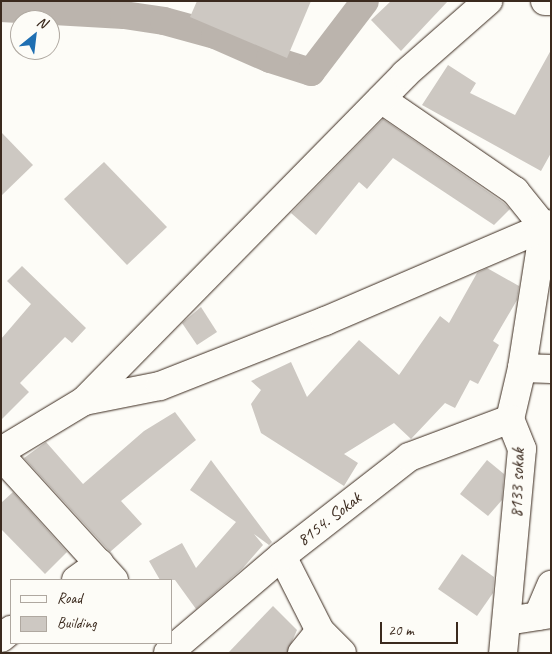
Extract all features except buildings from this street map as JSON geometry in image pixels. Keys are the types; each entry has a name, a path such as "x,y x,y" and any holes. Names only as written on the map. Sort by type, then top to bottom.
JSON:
{"street":[{"path":"1,451 84,401 381,99 488,1"},
{"path":"545,1 551,2"},
{"path":"381,99 515,191 547,226"},
{"path":"510,418 522,368 547,226"},
{"path":"84,401 160,386 325,321 547,226"},
{"path":"522,368 551,369"},
{"name":"8154. Sokak","path":"171,647 282,556 409,457 510,418"},
{"name":"8133 sokak","path":"503,653 522,449 510,418"},
{"path":"1,456 106,572 80,579"},
{"path":"282,556 320,631 342,653"},
{"path":"507,621 545,615 551,585"},
{"path":"302,653 320,631"}],"waterway":[{"path":"1,8 124,15 164,21 215,35 270,59 311,72 365,1"}]}
